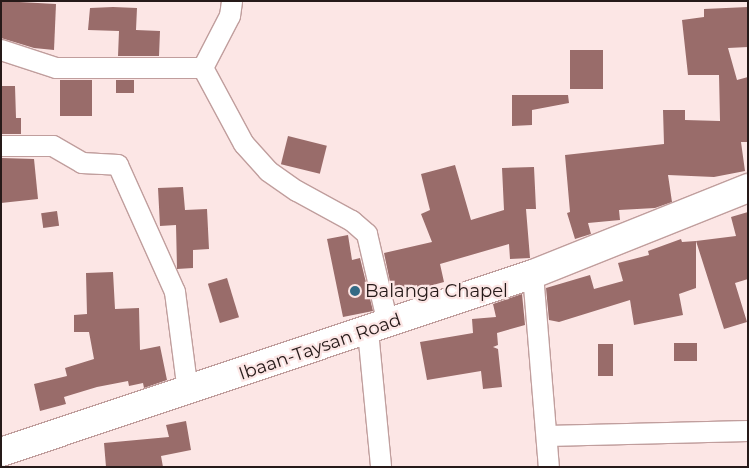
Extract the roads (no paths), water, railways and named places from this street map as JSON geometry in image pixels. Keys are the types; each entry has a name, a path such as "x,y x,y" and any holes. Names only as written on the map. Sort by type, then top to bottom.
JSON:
{"main road":[{"name":"Ibaan-Taysan Road","path":"1,452 188,392 533,274 748,188"}],"street":[{"path":"203,68 230,16 232,1"},
{"path":"1,50 56,68 203,68"},
{"path":"203,68 244,144 268,171 297,191 352,221 367,234 378,327 381,467"},
{"path":"1,146 53,146 82,163 118,164 175,292 188,392"},
{"path":"533,274 549,467"},
{"path":"547,436 748,431"}],"place":[{"name":"Balanga Chapel","path":"355,291"}]}
